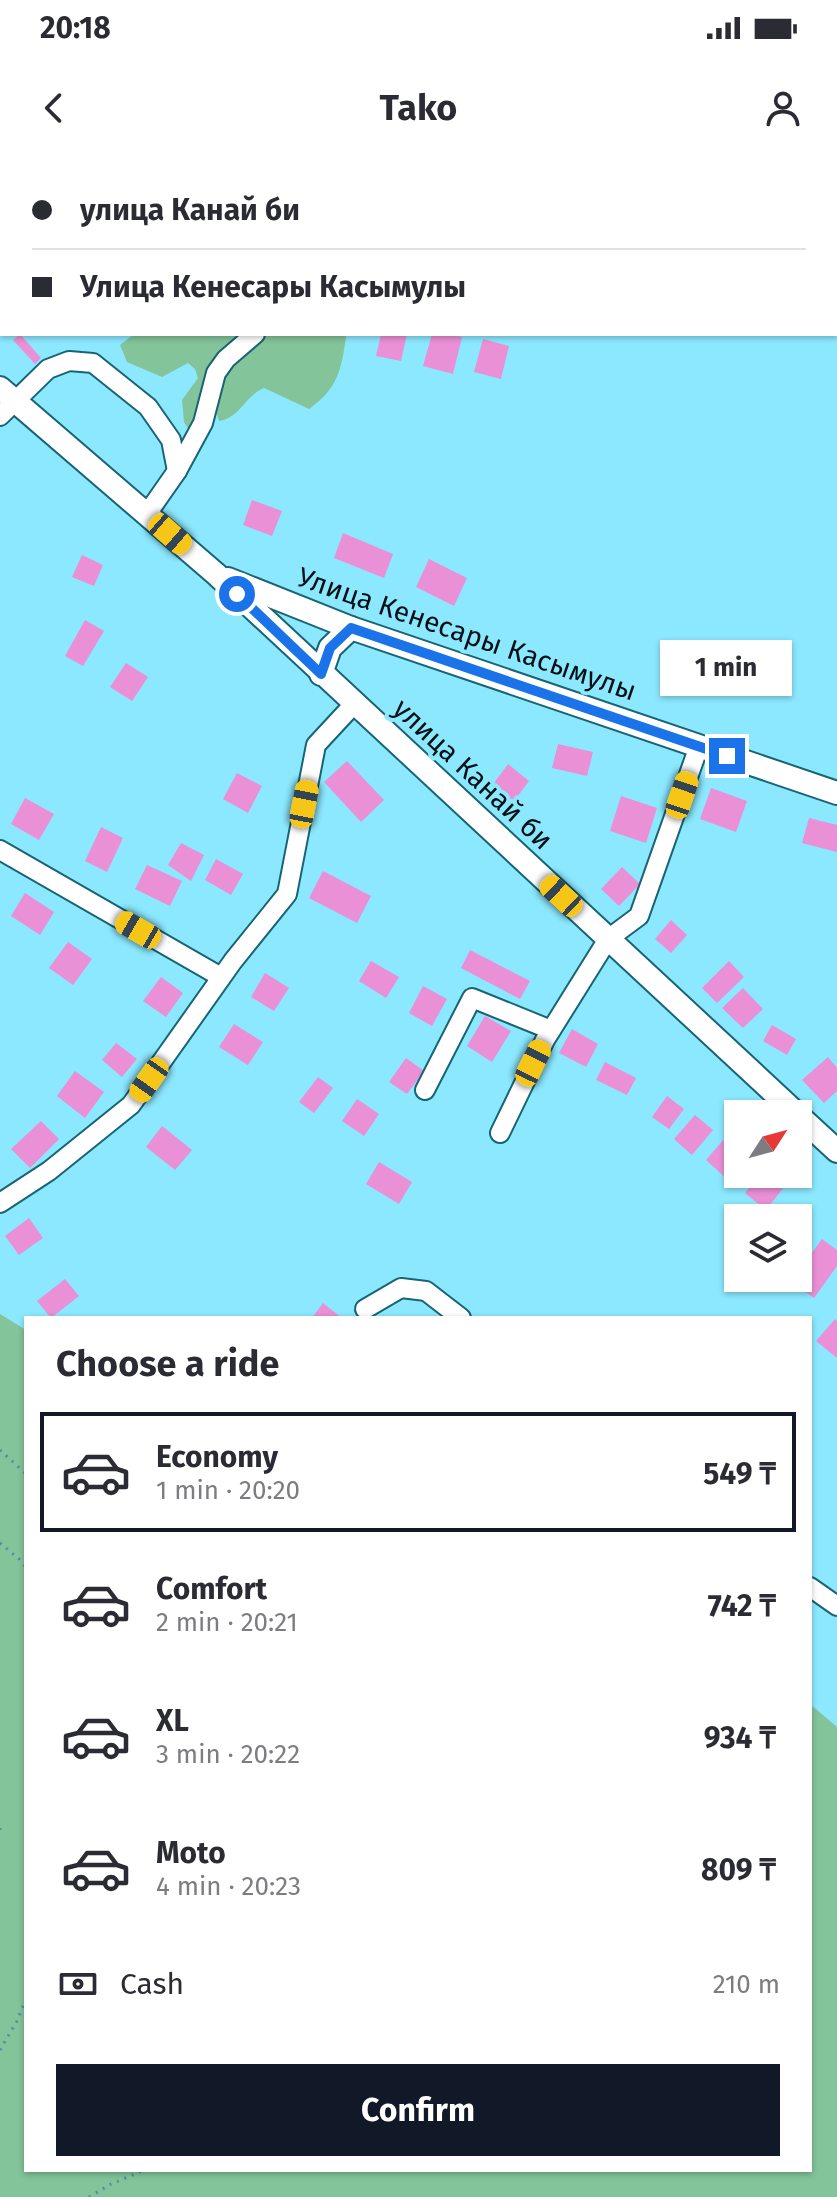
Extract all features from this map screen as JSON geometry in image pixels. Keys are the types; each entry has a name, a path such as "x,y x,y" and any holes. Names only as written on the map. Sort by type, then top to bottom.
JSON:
{"main road":[{"name":"улица Канай би","path":"5,402 147,514 216,574 783,1100"},
{"name":"Улица Кенесары Касымулы","path":"216,574 351,628 837,793"},
{"path":"321,674 330,648 351,628"},
{"name":"улица Канай би","path":"812,1127 837,1151"}],"lane":[{"path":"147,514 177,471 203,423 216,373 226,359 253,336"},
{"path":"5,402 48,369 69,361 93,363 148,407 171,440 177,471"},
{"path":"0,1203 49,1171 131,1105 221,977 287,894 316,745 354,704"},
{"path":"500,1133 551,1030 608,939 639,916 699,746"},
{"path":"0,850 221,977"},
{"path":"425,1090 472,998 551,1030"},
{"path":"365,1309 401,1288 426,1291 458,1316"},
{"path":"812,1588 837,1606"}],"path":[{"path":"0,1450 24,1472"},
{"path":"0,1543 24,1565"},
{"path":"0,2050 24,2004"},
{"path":"89,2197 140,2172"}],"green space":[{"path":"131,336 346,337 342,360 332,386 309,409 264,388 232,416 219,421 212,398 199,445 184,422 182,400 198,378 195,369 188,363 162,377 127,362 120,345"},
{"path":"0,1314 24,1329 24,2172 812,2172 812,1706 837,1727 837,2197 0,2197"}],"building":[{"path":"22,336 41,358 35,364 13,340"},
{"path":"381,336 407,336 401,361 376,356"},
{"path":"431,336 462,337 453,374 423,366"},
{"path":"483,339 509,346 501,379 474,372"},
{"path":"252,500 282,511 272,536 243,525"},
{"path":"343,533 393,554 384,578 334,558"},
{"path":"82,555 103,565 94,586 72,577"},
{"path":"429,559 467,578 454,606 416,587"},
{"path":"85,620 104,631 83,666 65,656"},
{"path":"126,663 148,677 132,701 110,687"},
{"path":"558,744 593,752 587,776 552,768"},
{"path":"347,761 384,800 361,822 324,782"},
{"path":"508,764 529,781 512,804 491,787"},
{"path":"237,773 262,786 248,813 223,799"},
{"path":"711,788 747,801 736,832 700,819"},
{"path":"621,796 657,808 646,843 610,831"},
{"path":"25,798 54,814 39,840 11,824"},
{"path":"809,818 837,825 837,852 802,843"},
{"path":"101,827 123,838 107,872 85,861"},
{"path":"181,843 204,855 191,881 168,865"},
{"path":"216,859 243,874 231,895 205,880"},
{"path":"147,865 182,881 170,906 135,889"},
{"path":"622,867 640,884 619,906 601,889"},
{"path":"323,871 371,896 357,923 309,898"},
{"path":"25,893 54,912 40,935 11,916"},
{"path":"671,920 687,935 671,953 655,939"},
{"path":"68,942 92,959 73,985 49,968"},
{"path":"470,950 530,981 520,999 461,968"},
{"path":"371,961 399,977 386,998 359,981"},
{"path":"729,961 744,977 717,1003 702,988"},
{"path":"265,973 289,988 274,1011 251,997"},
{"path":"161,977 183,993 166,1017 143,1001"},
{"path":"423,986 447,999 432,1026 409,1013"},
{"path":"743,988 763,1009 743,1028 722,1008"},
{"path":"485,1016 511,1031 492,1062 467,1046"},
{"path":"234,1024 263,1042 248,1065 219,1047"},
{"path":"772,1025 796,1039 787,1055 763,1041"},
{"path":"572,1029 598,1044 586,1067 559,1053"},
{"path":"116,1043 137,1059 122,1077 102,1060"},
{"path":"828,1057 837,1068 837,1091 824,1103 802,1080"},
{"path":"406,1058 424,1071 407,1094 389,1082"},
{"path":"605,1062 636,1078 627,1095 596,1080"},
{"path":"75,1071 104,1092 85,1118 57,1096"},
{"path":"318,1077 333,1088 314,1113 299,1102"},
{"path":"667,1096 684,1109 669,1129 652,1117"},
{"path":"357,1099 379,1114 364,1136 342,1121"},
{"path":"695,1115 713,1130 692,1155 674,1139"},
{"path":"41,1121 59,1139 30,1168 11,1149"},
{"path":"162,1126 192,1150 175,1170 146,1147"},
{"path":"724,1139 724,1176 706,1160"},
{"path":"379,1162 412,1182 399,1204 366,1184"},
{"path":"749,1188 783,1188 771,1204 759,1204 745,1193"},
{"path":"29,1218 43,1238 19,1255 5,1236"},
{"path":"822,1239 837,1250 837,1266 814,1298 806,1292 812,1292 812,1253"},
{"path":"65,1279 79,1296 54,1316 49,1316 37,1301"},
{"path":"323,1303 339,1316 313,1316"},
{"path":"835,1319 837,1321 837,1358 816,1341"}],"route":[{"path":"237,594 321,674 330,648 351,628 727,756"}]}
